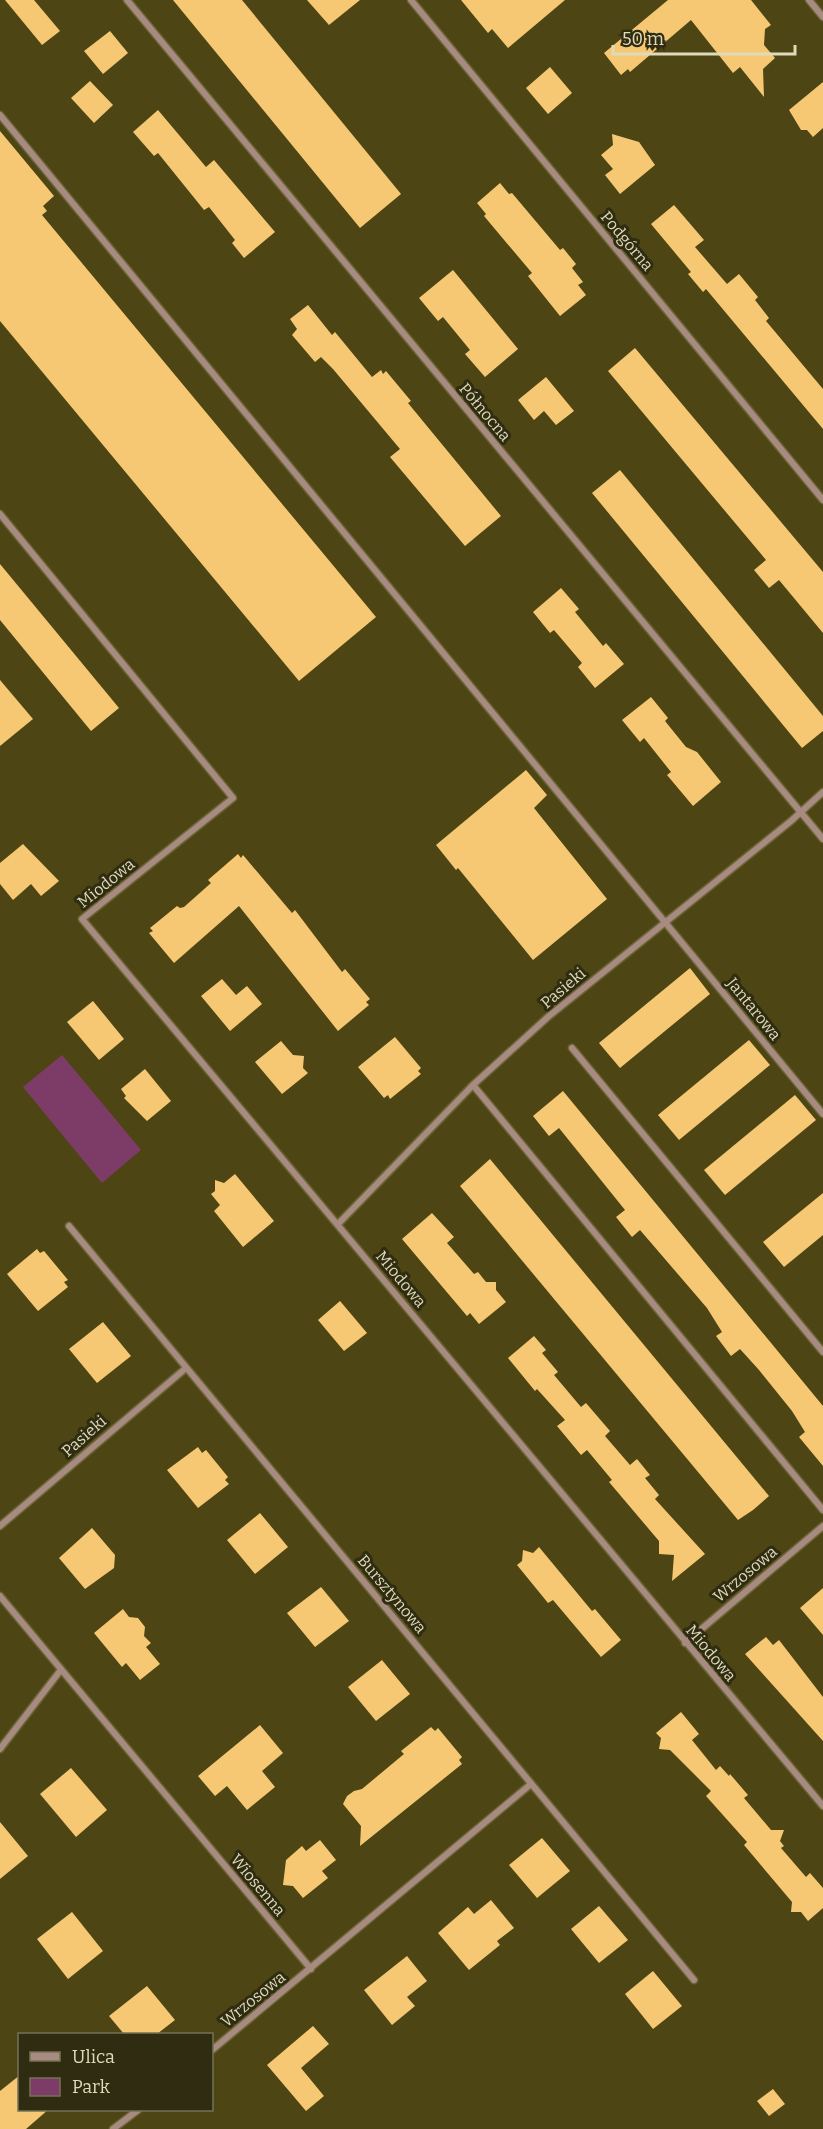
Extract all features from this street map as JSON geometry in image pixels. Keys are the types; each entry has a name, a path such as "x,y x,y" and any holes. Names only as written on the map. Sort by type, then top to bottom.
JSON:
{"street":[{"name":"Północna","path":"127,0 823,839"},
{"name":"Podgórna","path":"411,0 823,500"},
{"path":"809,0 823,17"},
{"name":"Jantarowa","path":"0,115 823,1114"},
{"name":"Miodowa","path":"0,514 233,798 82,919 823,1806"},
{"name":"Pasieki","path":"338,1224 473,1085 561,1006 791,821 823,792"},
{"path":"572,1048 823,1352"},
{"path":"473,1085 823,1510"},
{"name":"Bursztynowa","path":"69,1226 694,1980"},
{"name":"Pasieki","path":"0,1526 186,1368"},
{"name":"Wrzosowa","path":"685,1643 823,1526"},
{"name":"Wiosenna","path":"0,1596 60,1671 311,1969"},
{"path":"0,1749 60,1671"},
{"path":"311,1969 531,1784"},
{"name":"Wrzosowa","path":"213,2049 311,1969"},
{"path":"113,2129 136,2111"}],"green space":[{"path":"62,1055 141,1150 102,1183 23,1087"}],"building":[{"path":"5,0 34,0 60,31 42,45"},
{"path":"173,0 242,0 401,194 360,228"},
{"path":"307,0 360,0 329,25"},
{"path":"461,0 565,0 508,48 492,29 488,33"},
{"path":"668,0 751,0 771,25 765,29 764,45 775,58 763,69 764,97 740,67 733,73 691,20 630,72 628,69 621,75 604,53"},
{"path":"110,31 128,53 103,74 84,51"},
{"path":"550,67 572,93 548,114 526,88"},
{"path":"90,81 113,105 94,123 71,98"},
{"path":"823,82 823,128 813,137 807,130 801,130 789,110"},
{"path":"158,110 206,167 214,160 275,232 244,258 232,243 235,240 209,207 204,210 158,153 154,156 133,132"},
{"path":"0,131 54,196 43,206 47,211 42,215 376,617 299,681 0,321"},
{"path":"612,134 639,142 655,165 620,194 605,175 613,169 601,155 613,145"},
{"path":"500,183 509,194 512,193 560,250 563,248 576,264 572,268 583,282 578,285 586,295 560,316 528,276 532,273 484,216 486,214 477,203"},
{"path":"674,205 704,240 695,247 727,284 739,274 758,297 755,300 769,318 766,321 823,389 823,429 706,289 703,292 688,274 691,272 651,224"},
{"path":"453,270 518,349 485,377 465,354 470,350 443,317 438,321 419,298"},
{"path":"308,305 332,335 335,332 372,377 381,370 383,374 386,371 411,401 408,403 501,516 465,546 390,457 400,449 333,369 321,357 315,362 292,335 297,329 290,319"},
{"path":"635,348 823,572 823,633 779,580 769,588 754,570 766,560 608,371"},
{"path":"546,377 574,411 556,425 544,411 534,420 518,400"},
{"path":"620,470 823,716 823,731 802,748 592,493"},
{"path":"0,564 119,708 91,731 0,620"},
{"path":"561,588 579,609 575,612 603,646 606,643 624,664 595,688 578,667 582,663 554,630 550,633 533,612"},
{"path":"0,680 33,719 0,746"},
{"path":"651,697 668,718 665,721 686,747 697,752 721,782 693,806 667,775 671,772 644,738 640,742 622,720"},
{"path":"526,770 547,795 534,808 607,899 533,960 458,868 456,870 436,845"},
{"path":"23,844 59,881 41,896 31,884 13,900 0,884 0,863"},
{"path":"238,854 241,858 243,855 292,913 295,910 342,972 345,969 370,999 366,1002 369,1005 338,1031 239,906 174,963 149,933 153,931 150,928 177,906 184,907 211,883 208,880"},
{"path":"690,968 710,994 620,1068 599,1043"},
{"path":"222,979 236,995 247,986 262,1004 230,1031 201,996"},
{"path":"93,1001 124,1039 99,1060 67,1022"},
{"path":"395,1037 421,1068 418,1071 421,1074 390,1099 388,1095 384,1098 358,1067"},
{"path":"749,1040 770,1065 679,1140 658,1115"},
{"path":"281,1041 293,1055 304,1056 303,1068 308,1073 282,1094 255,1062"},
{"path":"145,1069 171,1101 147,1121 124,1098 126,1096 121,1089"},
{"path":"563,1091 823,1406 823,1466 799,1437 805,1432 792,1411 759,1370 740,1349 731,1356 716,1336 722,1332 707,1308 640,1230 632,1237 616,1217 625,1210 559,1128 549,1136 533,1116"},
{"path":"795,1095 816,1120 725,1195 704,1170"},
{"path":"490,1159 769,1496 753,1510 738,1520 460,1186"},
{"path":"235,1174 274,1221 243,1247 214,1211 220,1205 211,1194 215,1191 215,1180 224,1183"},
{"path":"823,1193 823,1235 784,1267 763,1242"},
{"path":"432,1213 454,1237 447,1243 474,1274 478,1272 486,1282 496,1282 496,1290 506,1302 479,1324 470,1313 467,1316 402,1239"},
{"path":"37,1249 40,1253 44,1251 68,1280 64,1282 68,1287 38,1311 7,1274"},
{"path":"340,1301 367,1333 344,1351 318,1320"},
{"path":"103,1322 131,1356 97,1383 69,1349"},
{"path":"534,1336 546,1350 542,1353 558,1372 554,1375 581,1407 586,1403 610,1431 605,1436 630,1465 637,1459 650,1475 645,1478 659,1495 655,1499 705,1554 672,1581 674,1555 659,1554 659,1541 609,1482 612,1480 587,1450 581,1455 557,1426 565,1420 537,1389 535,1391 508,1358"},
{"path":"198,1447 202,1453 206,1450 228,1477 225,1480 229,1484 198,1508 167,1470"},
{"path":"260,1513 288,1547 255,1574 227,1540"},
{"path":"92,1528 115,1555 114,1568 85,1589 59,1558"},
{"path":"539,1547 592,1611 595,1609 621,1640 601,1657 553,1600 548,1603 517,1565 522,1561 523,1550 533,1553"},
{"path":"321,1587 349,1621 315,1647 287,1613"},
{"path":"823,1588 823,1635 800,1608"},
{"path":"123,1609 129,1617 138,1618 145,1627 144,1636 151,1643 146,1647 160,1664 140,1680 126,1663 122,1667 94,1633"},
{"path":"766,1637 773,1645 779,1640 823,1697 823,1741 745,1654"},
{"path":"382,1660 410,1694 376,1721 348,1687"},
{"path":"681,1712 699,1734 692,1740 716,1770 720,1766 729,1776 730,1774 748,1795 744,1798 771,1830 784,1830 780,1841 784,1846 781,1848 806,1877 810,1873 823,1888 823,1908 808,1921 801,1912 791,1912 792,1902 744,1845 747,1842 706,1796 711,1791 670,1750 659,1749 661,1738 656,1733"},
{"path":"260,1725 283,1753 262,1771 275,1787 247,1810 227,1786 215,1796 198,1776"},
{"path":"431,1727 435,1731 438,1728 462,1757 459,1760 462,1764 360,1846 361,1826 343,1804 347,1796 362,1789 404,1754 401,1751"},
{"path":"71,1768 107,1810 76,1837 40,1794"},
{"path":"0,1822 28,1856 0,1879"},
{"path":"542,1838 570,1871 537,1898 509,1865"},
{"path":"320,1840 336,1860 322,1871 328,1878 303,1898 293,1886 283,1885 286,1860 302,1846 306,1851"},
{"path":"491,1900 514,1928 497,1941 500,1945 469,1970 438,1933 468,1907 474,1914"},
{"path":"599,1906 628,1940 599,1963 571,1929"},
{"path":"72,1912 103,1951 68,1979 37,1939"},
{"path":"407,1956 427,1981 407,1997 415,2006 392,2025 364,1990"},
{"path":"653,1971 682,2006 653,2029 625,1994"},
{"path":"147,1986 175,2020 158,2033 123,2033 109,2016"},
{"path":"313,2026 329,2044 301,2068 324,2096 306,2111 267,2065"},
{"path":"18,2077 18,2111 47,2111 26,2129 0,2129 0,2091"},
{"path":"773,2089 785,2104 769,2116 757,2101"}]}
